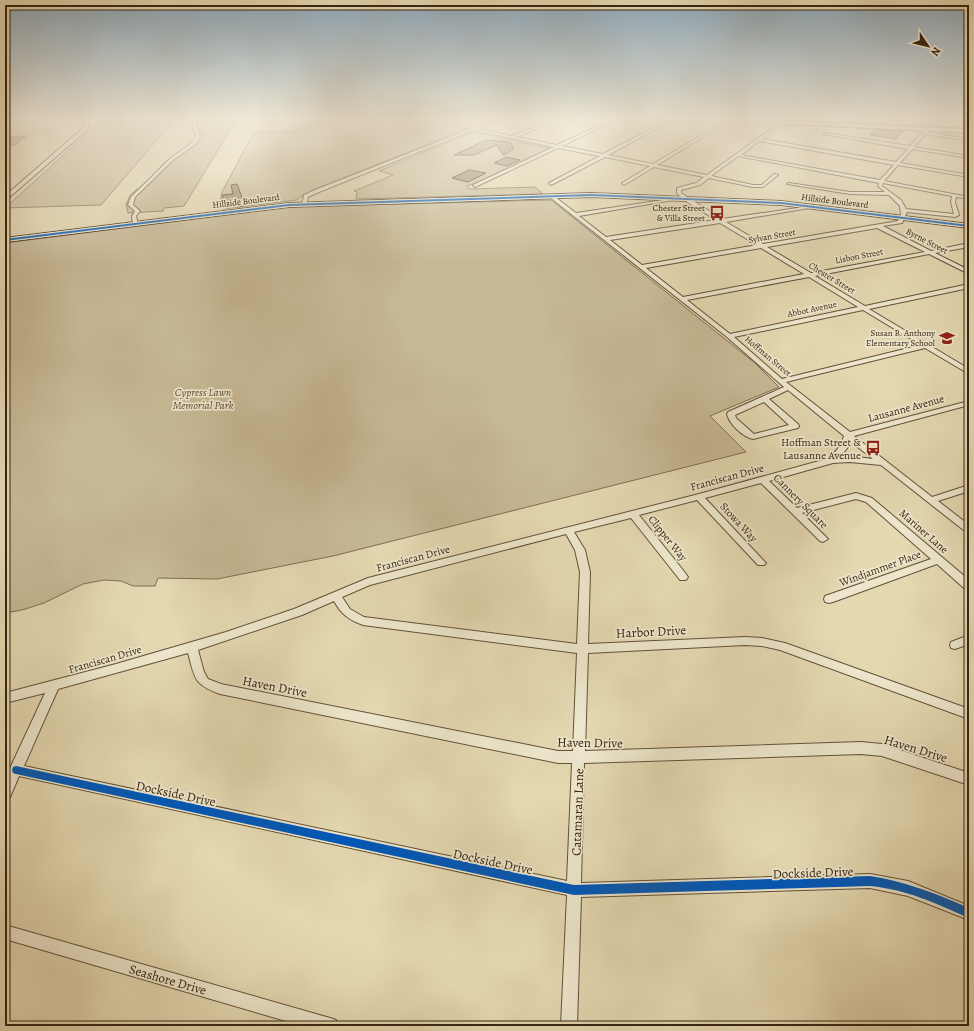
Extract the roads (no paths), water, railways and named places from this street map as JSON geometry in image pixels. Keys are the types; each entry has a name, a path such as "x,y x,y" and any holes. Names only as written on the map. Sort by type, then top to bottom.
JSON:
{"main road":[{"path":"5,199 41,167"},
{"name":"Hillside Boulevard","path":"5,240 135,221 273,206 553,198 596,195 765,202 969,226"}],"street":[{"path":"135,221 134,216 138,211 130,205 134,195 164,167"},
{"path":"304,204 306,196 379,167"},
{"path":"475,186 514,167"},
{"path":"551,184 582,167"},
{"path":"624,184 651,167"},
{"path":"659,167 758,187 763,186 776,175"},
{"path":"686,199 679,193 679,189 698,184 722,167"},
{"path":"799,167 969,198"},
{"path":"894,167 881,182 880,186 901,201 904,210 903,218"},
{"path":"916,167 969,176"},
{"path":"789,184 844,192 890,194"},
{"path":"904,210 955,216 957,214 953,202 954,196"},
{"name":"Hoffman Street","path":"553,198 682,299 788,387 969,530"},
{"path":"575,215 677,199"},
{"name":"Chester Street","path":"686,199 969,372"},
{"path":"606,239 809,207"},
{"name":"Sylvan Street","path":"642,268 900,222 903,218"},
{"name":"Byrne Street","path":"878,226 969,272"},
{"name":"Lisbon Street","path":"682,299 969,245"},
{"name":"Abbot Avenue","path":"728,336 969,286"},
{"path":"782,381 927,346"},
{"path":"764,399 795,425 794,427 753,437 731,418 731,414 788,387"},
{"name":"Lausanne Avenue","path":"848,435 969,403"},
{"path":"833,460 844,447 848,435"},
{"name":"Franciscan Drive","path":"5,698 54,686 192,647 299,611 368,582 699,497 833,460 850,459 883,463"},
{"name":"Cannery Square","path":"763,480 823,539"},
{"path":"932,500 969,488"},
{"name":"Stowa Way","path":"699,497 761,563"},
{"name":"Mariner Lane","path":"795,512 849,497 863,497 874,503 969,586"},
{"name":"Clipper Way","path":"633,514 684,577"},
{"name":"Catamaran Lane","path":"568,530 580,550 585,572 569,1026"},
{"name":"Windjammer Place","path":"829,599 939,560"},
{"name":"Harbor Drive","path":"336,595 342,608 352,616 363,621 583,648 745,641 762,642 781,646 969,714"},
{"path":"955,645 969,640"},
{"name":"Haven Drive","path":"192,647 199,673 204,682 220,689 558,757 579,758 861,748 888,752 969,779"},
{"path":"5,792 54,686"},
{"name":"Dockside Drive","path":"16,770 574,890 870,881 907,887 927,894 969,913"},
{"name":"Seashore Drive","path":"5,932 330,1026"}],"place":[{"name":"Chester Street & Villa Street","path":"717,213"},
{"name":"Susan B. Anthony Elementary School","path":"947,338"},
{"name":"Hoffman Street & Lausanne Avenue","path":"873,448"}],"park label":[{"name":"Cypress Lawn Memorial Park","path":"203,398"}]}
